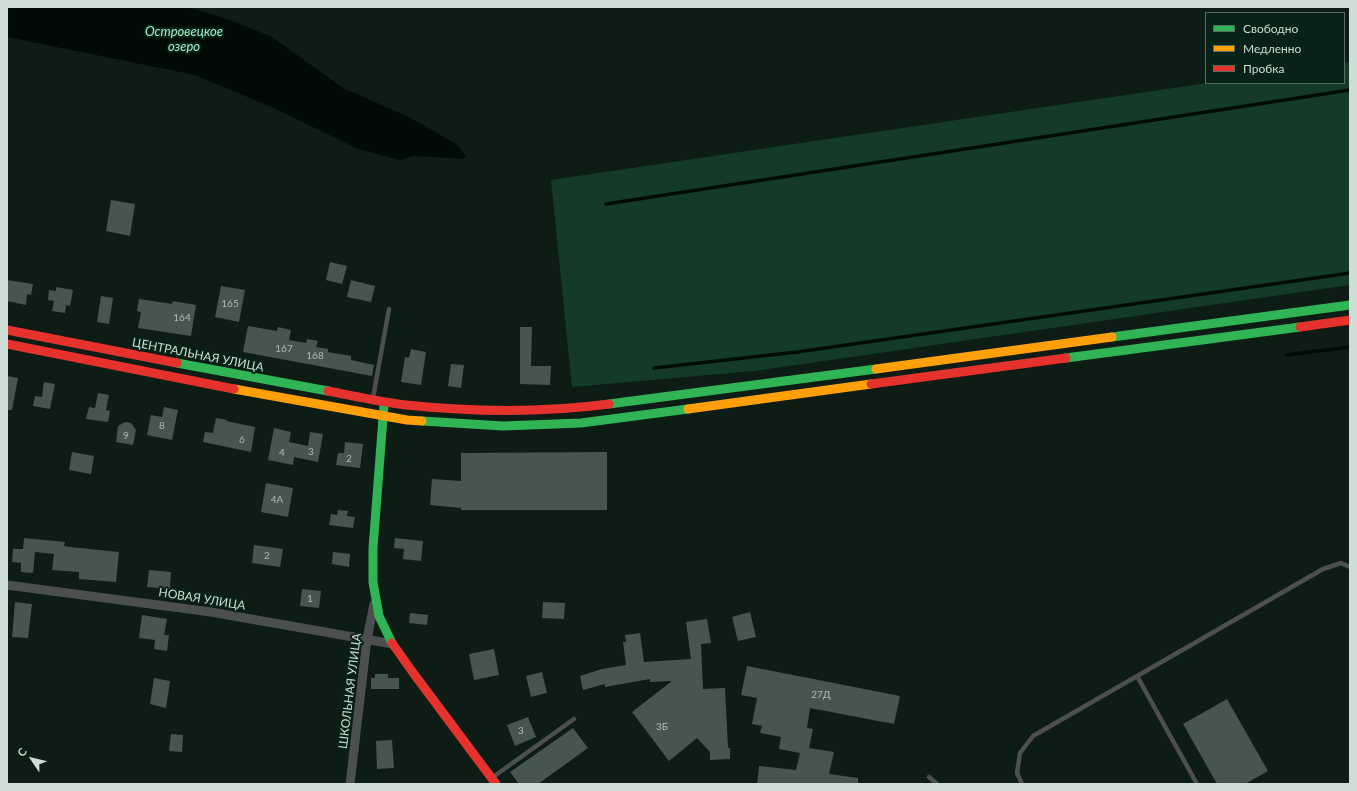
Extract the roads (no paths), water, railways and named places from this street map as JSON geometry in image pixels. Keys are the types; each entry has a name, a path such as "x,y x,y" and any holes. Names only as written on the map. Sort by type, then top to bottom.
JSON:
{"main road":[{"name":"ЦЕНТРАЛЬНАЯ УЛИЦА","path":"7,330 385,402 413,406 472,410 534,411 580,408 768,384 1350,305"},
{"path":"7,344 407,420 503,426 581,423 1350,320"},
{"path":"385,402 378,512 372,548 373,582 379,616 393,644 494,781"}],"street":[{"name":"НОВАЯ УЛИЦА","path":"7,585 211,612 393,644"},
{"name":"ШКОЛЬНАЯ УЛИЦА","path":"350,784 367,640 375,600"}],"lane":[{"path":"373,399 389,309"},
{"path":"1022,784 1017,772 1020,753 1033,736 1323,569 1341,563 1350,567"},
{"path":"1137,676 1197,784"},
{"path":"494,781 574,719"},
{"path":"929,777 937,784"}],"water":[{"name":"Островецкое озеро","path":"7,7 188,7 230,20 272,37 343,88 411,118 456,144 466,156 463,159 414,156 400,160 358,149 276,109 195,75 7,37"}],"waterway":[{"path":"606,204 1350,90"},
{"path":"654,368 797,352 1350,273"},
{"path":"1286,355 1350,347"}]}
